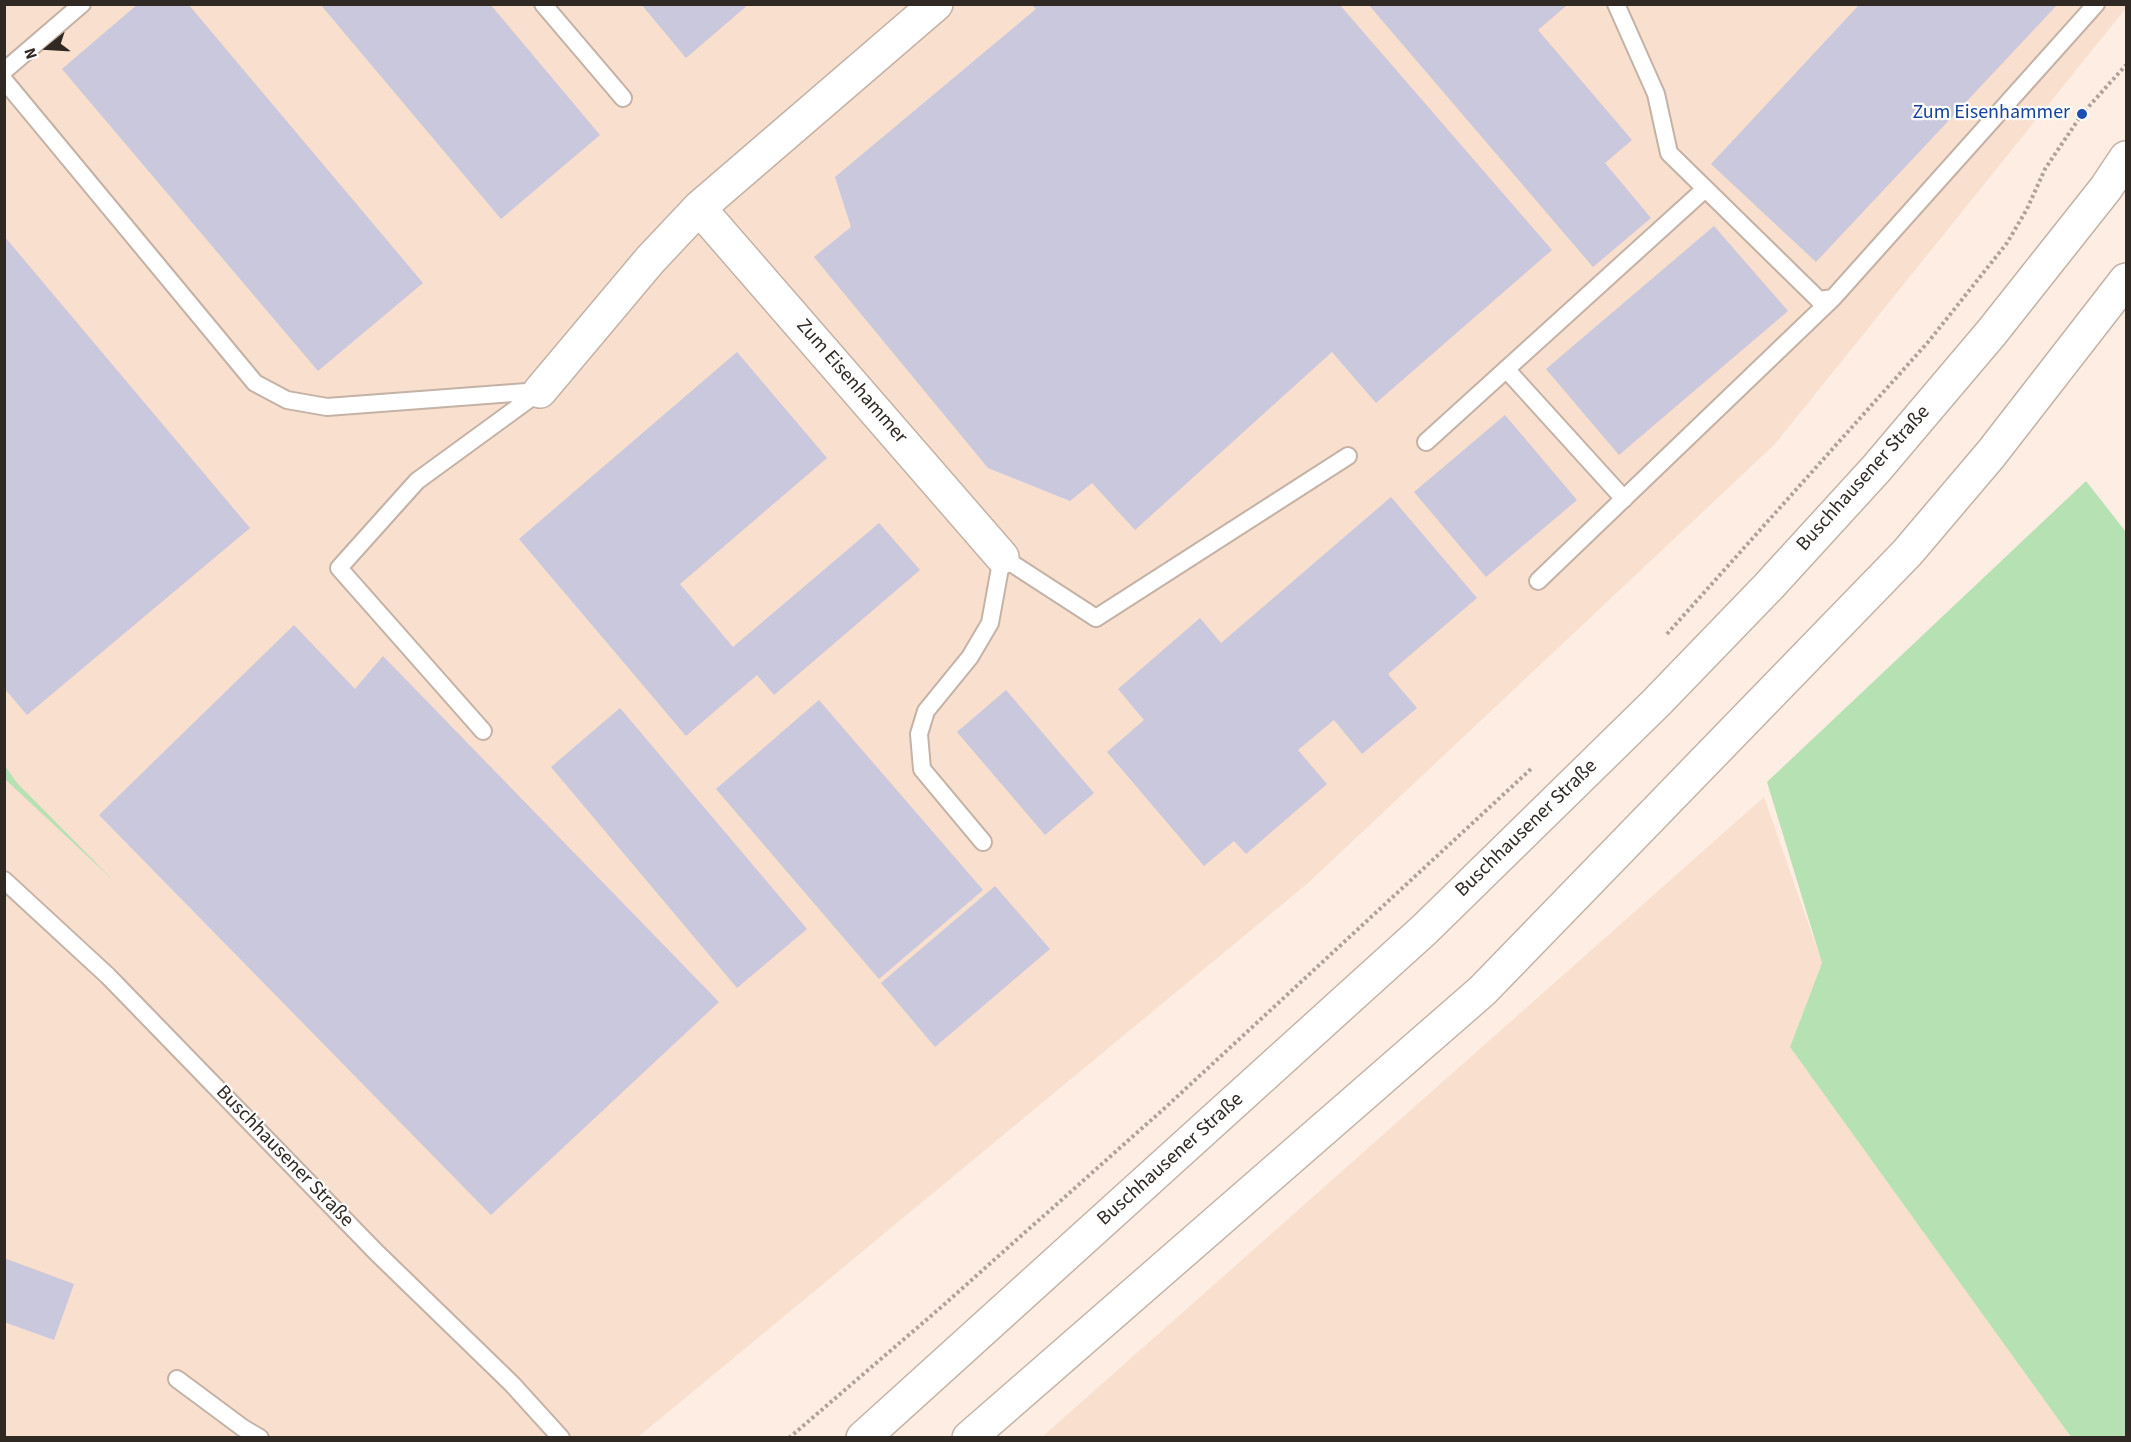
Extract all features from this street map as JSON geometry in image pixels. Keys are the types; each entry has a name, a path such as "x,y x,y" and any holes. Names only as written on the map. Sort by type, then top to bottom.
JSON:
{"main road":[{"path":"540,391 650,261 699,208 936,4"},
{"name":"Buschhausener Straße","path":"863,1437 1424,930 1656,703 1769,586 1876,469 1992,332 2127,158"},
{"name":"Zum Eisenhammer","path":"699,208 1002,556"},
{"path":"969,1437 1482,991 1907,553 1991,454 2127,280"}],"lane":[{"path":"4,71 82,4"},
{"path":"543,4 623,98"},
{"path":"1616,4 1656,94 1669,153 1819,300 1833,298"},
{"path":"1538,581 1833,298 2096,4"},
{"path":"4,80 255,383 287,400 327,407 540,391"},
{"path":"1426,442 1705,189"},
{"path":"1506,369 1624,499"},
{"path":"483,730 339,568 417,481 540,391"},
{"path":"982,842 922,769 919,734 926,711 970,657 990,623 1002,556 1096,618 1348,456"},
{"name":"Buschhausener Straße","path":"4,880 108,976 376,1252 512,1384 561,1437"},
{"path":"177,1379 243,1428 260,1437"}],"path":[{"path":"1666,634 1929,341 2007,243 2027,209 2045,169 2082,114 2127,65"},
{"path":"789,1437 939,1309 1167,1106 1540,760"}],"shaded area":[{"path":"5,5 2126,5 2126,8 1775,444 1308,883 638,1437 5,1438"},
{"path":"1764,797 1822,963 1790,1047 2071,1437 1041,1438"}],"green space":[{"path":"2086,481 2126,532 2126,1438 2071,1437 1790,1047 1822,963 1767,782"},
{"path":"5,766 17,783 113,880 5,779"}],"building":[{"path":"138,4 188,4 423,283 318,371 62,69"},
{"path":"320,4 490,4 600,135 501,219"},
{"path":"641,4 749,4 686,58"},
{"path":"1031,4 1339,4 1552,250 1376,403 1332,352 1135,530 1092,483 1070,501 988,468 814,257 851,227 835,177 1036,9"},
{"path":"1368,4 1564,4 1566,6 1538,30 1632,140 1605,163 1651,218 1593,267"},
{"path":"1857,4 2058,4 1816,262 1711,164 1858,6"},
{"path":"1714,226 1788,311 1619,455 1546,369"},
{"path":"4,236 250,528 27,715 4,688"},
{"path":"737,352 827,458 680,584 733,647 879,523 920,570 774,695 757,675 686,736 519,539"},
{"path":"1505,415 1577,500 1486,577 1414,492"},
{"path":"1391,497 1477,598 1388,674 1417,708 1362,754 1334,720 1298,750 1327,784 1246,854 1234,841 1204,866 1107,752 1144,720 1118,689 1200,618 1221,643"},
{"path":"294,625 355,689 383,656 719,1002 491,1215 99,815"},
{"path":"1006,690 1094,793 1045,835 957,732"},
{"path":"819,700 983,890 879,979 716,789"},
{"path":"620,708 807,929 737,988 551,767"},
{"path":"995,886 1050,949 935,1047 881,983"},
{"path":"4,1258 74,1284 54,1340 4,1322"}],"place":[{"name":"Zum Eisenhammer","path":"2082,114"}]}
